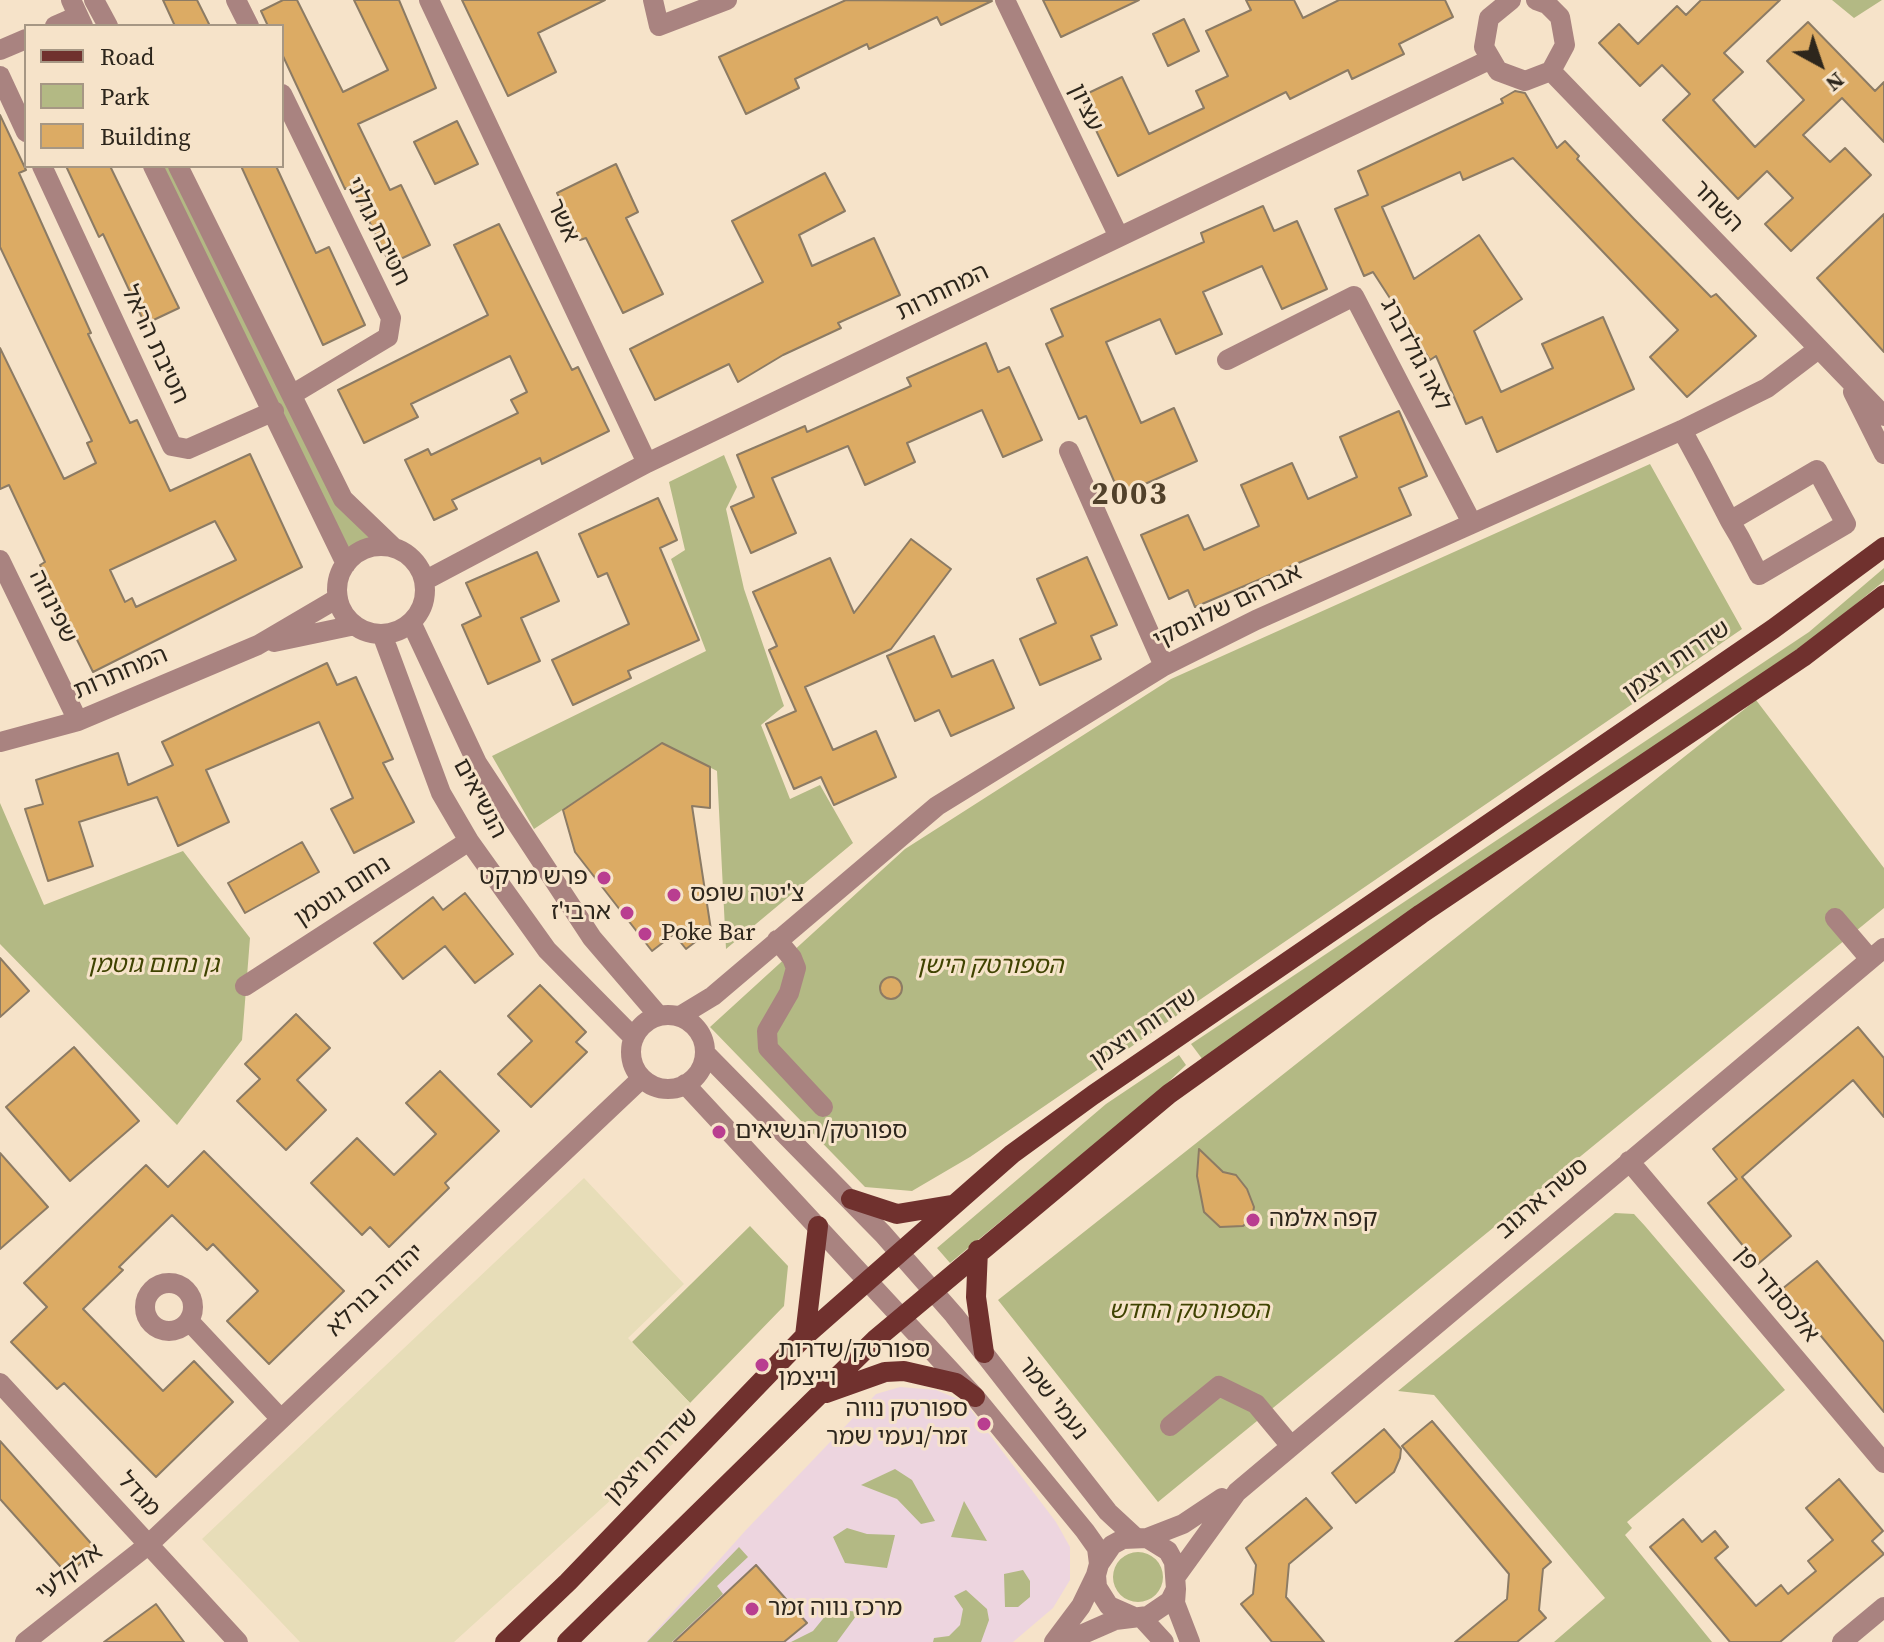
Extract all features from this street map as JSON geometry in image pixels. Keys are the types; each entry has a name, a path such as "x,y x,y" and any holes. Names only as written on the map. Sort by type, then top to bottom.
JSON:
{"main road":[{"name":"שדרות ויצמן","path":"505,1642 568,1582 805,1336 951,1205 1093,1095 1773,629 1884,547"},
{"path":"567,1642 901,1316 1169,1094 1421,914 1803,657 1884,595"},
{"path":"851,1199 897,1214 951,1205"},
{"path":"805,1336 818,1226"},
{"path":"978,1250 976,1297 984,1353"},
{"path":"819,1396 861,1379 904,1371 956,1383 975,1397"}],"street":[{"path":"94,0 107,24"},
{"path":"236,0 248,24"},
{"name":"אשר","path":"429,0 647,463"},
{"path":"653,0 659,26 727,0"},
{"name":"עציון","path":"1005,0 1119,237"},
{"path":"1501,2 1484,32 1489,60 1510,78 1525,81 1551,71 1565,45 1565,31 1560,17 1545,1"},
{"path":"59,24 78,14"},
{"path":"0,50 24,40"},
{"name":"המחתרות","path":"424,581 647,463 1489,60"},
{"name":"השחר","path":"1551,71 1884,416"},
{"path":"0,76 24,128"},
{"name":"חטיבת גולני","path":"284,98 391,318 388,337 293,394"},
{"name":"חטיבת הראל","path":"43,168 172,446 188,449 274,411"},
{"path":"154,168 346,564"},
{"path":"179,168 343,499 393,547 407,554 424,581 425,595 411,622 398,631 382,634 368,632 345,615 338,598 338,580 346,564 359,552 375,546 393,547"},
{"name":"לאה גולדברג","path":"1227,360 1354,296 1472,523"},
{"name":"אברהם שלונסקי","path":"678,1019 713,996 937,806 1164,666 1256,620 1682,430 1767,388 1817,350"},
{"name":"השחר","path":"1846,378 1884,454"},
{"path":"1682,430 1730,521 1759,575 1846,524 1817,470 1730,521"},
{"path":"1069,451 1164,666"},
{"name":"שפינוזה","path":"0,560 78,721"},
{"name":"המחתרות","path":"0,742 78,721 258,645 338,598"},
{"name":"הנשיאים","path":"411,622 477,763 592,938 678,1019"},
{"name":"המחתרות","path":"258,645 355,625"},
{"name":"הנשיאים","path":"382,634 441,793 469,841 547,950 634,1038"},
{"name":"נחום גוטמן","path":"245,986 469,841"},
{"path":"1835,918 1877,954"},
{"path":"777,940 796,968 789,993 767,1031 768,1048 823,1107"},
{"name":"סשה ארגוב","path":"1141,1538 1183,1524 1237,1492 1877,954"},
{"path":"678,1019 702,1035 705,1053 698,1074 685,1084 659,1088 642,1078 632,1059 634,1038 649,1020 678,1019"},
{"path":"705,1053 851,1199 931,1290"},
{"name":"יהודה בורלא","path":"148,1545 642,1078"},
{"path":"685,1084 975,1397 1085,1531 1097,1548 1097,1587 1109,1606 1138,1617 1164,1642"},
{"name":"אלכסנדר פן","path":"1629,1161 1884,1463"},
{"name":"נעמי שמר","path":"931,1290 1108,1512 1141,1538"},
{"path":"189,1321 280,1418"},
{"name":"מגדל","path":"0,1383 238,1642"},
{"path":"1170,1426 1219,1386 1256,1404 1291,1446"},
{"name":"סשה ארגוב","path":"1176,1582 1237,1492"},
{"path":"1054,1642 1081,1606 1112,1545 1141,1538 1168,1551 1176,1582 1175,1603 1190,1642"},
{"name":"אלקלעי","path":"25,1642 148,1545"},
{"path":"1065,1642 1115,1620 1160,1610 1176,1582"},
{"path":"1842,1642 1884,1607"}],"shaded area":[{"path":"900,1387 936,1390 965,1402 1056,1522 1070,1547 1070,1580 1053,1608 1013,1642 646,1642 745,1531 876,1394"}],"green space":[{"path":"1832,0 1882,0 1854,18"},
{"path":"161,168 171,168 372,536 345,551"},
{"path":"724,455 737,487 726,509 744,589 784,706 761,725 790,799 820,785 853,843 726,949 717,771 662,743 534,829 492,756 706,651 671,559 685,550 669,482"},
{"name":"הספורטק הישן","path":"1650,464 1742,629 970,1157 912,1191 865,1187 710,1027 905,849 1171,679"},
{"path":"1884,568 1884,581 1822,632 1203,1060 1191,1044 1809,632"},
{"name":"הספורטק החדש","path":"1756,700 1884,868 1884,908 1158,1502 998,1300"},
{"name":"גן נחום גוטמן","path":"0,803 44,905 183,851 250,938 242,1040 177,1125 0,944"},
{"path":"1179,1055 1186,1065 1159,1091 950,1263 937,1248 1106,1104"},
{"path":"1615,1213 1634,1214 1785,1390 1627,1522 1632,1528 1625,1535 1712,1642 1554,1642 1605,1598 1434,1395 1398,1391"},
{"path":"750,1226 788,1266 784,1306 690,1403 632,1342"},
{"path":"895,1469 912,1480 935,1521 921,1524 897,1499 861,1485"},
{"path":"964,1501 987,1541 951,1537"},
{"path":"847,1528 867,1534 895,1535 887,1568 845,1563 833,1537"},
{"path":"739,1547 748,1557 717,1586 723,1594 672,1642 647,1642"},
{"path":"1128,1553 1148,1553 1162,1567 1162,1587 1148,1601 1128,1601 1114,1587 1114,1567"},
{"path":"1023,1570 1030,1581 1030,1597 1018,1607 1005,1607 1004,1574"},
{"path":"966,1590 987,1609 989,1620 981,1642 933,1642 934,1638 949,1636 960,1625 963,1609 954,1596"},
{"path":"831,1609 859,1612 837,1642 791,1642 813,1631"}],"sand":[{"path":"584,1178 684,1284 628,1338 690,1403 687,1431 454,1642 300,1642 202,1539"}],"building":[{"path":"163,0 197,0 209,24 174,24"},
{"path":"283,0 297,0 343,92 388,70 354,0 399,0 436,88 358,124 390,190 401,185 430,245 390,264 352,186 345,189 284,58 284,24 267,24 261,11"},
{"path":"462,0 605,0 538,33 556,72 508,96"},
{"path":"846,0 992,1 941,25 937,17 869,49 867,44 795,79 799,88 746,114 719,57"},
{"path":"1043,0 1139,0 1061,37"},
{"path":"1246,0 1294,0 1303,18 1339,0 1445,0 1453,17 1399,44 1404,54 1352,79 1348,70 1290,99 1286,92 1118,176 1080,97 1122,77 1149,134 1204,108 1196,91 1228,76 1206,31 1251,10"},
{"path":"1701,0 1780,0 1724,53 1743,72 1713,100 1755,147 1804,100 1767,61 1808,22 1875,91 1884,82 1884,142 1842,98 1803,135 1830,162 1845,148 1871,175 1791,251 1765,224 1793,198 1767,171 1738,199 1663,120 1690,94 1662,65 1640,86 1599,43 1619,24 1638,44 1677,6 1686,15"},
{"path":"1184,19 1199,51 1168,66 1153,34"},
{"path":"1515,91 1525,93 1557,148 1565,141 1579,156 1577,159 1634,219 1711,297 1716,294 1756,336 1687,397 1650,357 1678,330 1513,158 1463,180 1460,172 1382,207 1414,279 1479,235 1522,299 1474,331 1501,392 1553,368 1542,344 1603,317 1634,389 1497,452 1482,417 1466,424 1436,356 1430,360 1373,272 1364,276 1335,209 1368,195 1358,171 1503,103 1501,99"},
{"path":"0,115 26,170 19,173 91,333 88,334 130,423 137,420 170,491 250,454 302,567 93,672 40,565 45,562 9,485 0,489 0,348 64,479 96,463 87,443 92,441 0,247","holes":["215,521 236,560 136,607 132,598 125,602 110,570"]},
{"path":"457,121 478,164 435,184 414,142"},
{"path":"616,164 638,212 626,218 663,294 623,313 586,238 580,240 557,193"},
{"path":"67,168 111,168 179,308 145,324 103,234 99,237"},
{"path":"242,168 277,168 316,253 329,247 365,325 323,345"},
{"path":"825,173 845,211 799,235 812,266 874,238 900,295 838,323 841,328 783,355 738,382 729,364 655,400 630,349 763,282 732,221"},
{"path":"1263,206 1274,231 1297,221 1327,289 1282,309 1262,266 1203,292 1222,334 1176,354 1160,319 1106,342 1141,423 1174,408 1197,461 1120,495 1086,416 1079,419 1046,344 1063,336 1051,309 1204,242 1201,233"},
{"path":"1884,214 1884,352 1817,278"},
{"path":"499,224 572,370 578,367 609,431 542,464 540,458 452,500 457,509 434,520 405,460 428,449 431,455 518,413 511,400 527,392 510,356 411,404 418,417 364,443 338,390 488,315 454,245"},
{"path":"986,343 998,372 1009,367 1042,440 1003,457 982,410 907,443 915,462 865,485 848,446 772,478 796,533 751,553 731,507 754,497 737,455 805,426 807,432 911,386 907,378"},
{"path":"1399,411 1427,476 1399,488 1411,515 1195,607 1188,590 1169,599 1141,535 1188,515 1204,550 1259,526 1241,485 1292,463 1308,499 1357,477 1340,437"},
{"path":"658,498 677,540 660,548 699,640 628,671 631,678 573,705 552,660 629,624 607,573 598,577 579,534"},
{"path":"911,539 951,569 891,649 805,687 833,750 876,731 896,777 834,805 821,777 794,789 766,724 796,711 769,650 777,646 753,592 830,558 854,613"},
{"path":"537,552 559,601 521,618 540,661 488,684 462,625 481,616 466,583"},
{"path":"1087,557 1117,625 1091,636 1101,659 1040,685 1020,639 1056,623 1037,579"},
{"path":"934,636 952,677 993,660 1014,708 951,736 939,710 915,721 887,656"},
{"path":"327,663 337,685 356,677 393,759 383,763 414,822 354,853 331,809 353,798 319,722 206,770 229,822 178,846 157,797 79,822 93,866 48,881 25,809 43,804 36,780 118,753 128,785 173,765 162,742"},
{"path":"662,743 710,767 710,808 692,806 711,930 686,949 674,934 652,951 575,852 563,810"},
{"path":"302,842 319,872 245,913 228,883"},
{"path":"465,893 513,954 475,983 445,946 403,979 374,943 433,897 443,910"},
{"path":"0,958 29,991 0,1017"},
{"path":"891,977 899,980 902,988 899,996 891,999 883,996 880,988 883,980"},
{"path":"540,985 586,1032 576,1042 587,1052 531,1107 498,1074 532,1041 508,1016"},
{"path":"296,1014 330,1048 297,1080 326,1110 286,1150 237,1101 260,1079 245,1064"},
{"path":"1858,1027 1884,1058 1884,1117 1853,1080 1742,1177 1791,1236 1758,1264 1708,1203 1737,1179 1713,1149"},
{"path":"74,1047 139,1121 70,1181 6,1107"},
{"path":"440,1071 499,1131 445,1183 449,1188 389,1247 370,1227 362,1235 311,1183 357,1138 394,1175 436,1134 406,1103"},
{"path":"1199,1149 1223,1172 1236,1175 1247,1189 1254,1207 1252,1218 1243,1226 1220,1227 1204,1212 1197,1176"},
{"path":"204,1151 344,1291 269,1364 227,1321 258,1291 213,1244 207,1250 172,1215 119,1267 123,1270 83,1309 163,1391 194,1361 233,1402 156,1477 64,1383 57,1389 11,1342 47,1307 24,1283 146,1165 168,1187"},
{"path":"0,1153 48,1207 0,1249"},
{"path":"1817,1261 1884,1342 1884,1412 1782,1289"},
{"path":"1432,1421 1551,1562 1543,1569 1539,1610 1546,1618 1517,1642 1455,1642 1507,1599 1509,1574 1402,1446"},
{"path":"1384,1429 1401,1449 1400,1458 1394,1472 1356,1503 1332,1473"},
{"path":"0,1441 96,1549 68,1575 0,1499"},
{"path":"1839,1479 1883,1531 1872,1541 1884,1554 1780,1642 1730,1642 1650,1547 1683,1519 1702,1542 1715,1531 1728,1547 1715,1558 1756,1606 1781,1585 1788,1594 1816,1571 1808,1561 1833,1540 1806,1508"},
{"path":"1306,1498 1332,1528 1289,1564 1286,1597 1324,1642 1272,1642 1241,1604 1253,1594 1256,1565 1246,1548"},
{"name":"מרכז נווה זמר","path":"756,1565 807,1623 784,1642 674,1642"},
{"path":"156,1604 184,1642 104,1642"}],"place":[{"name":"פרש מרקט","path":"604,878"},
{"name":"צ'יטה שופס","path":"674,895"},
{"name":"ארבי'ז","path":"627,913"},
{"name":"Poke Bar","path":"645,934"},
{"name":"ספורטק/הנשיאים","path":"719,1132"},
{"name":"קפה אלמה","path":"1253,1220"},
{"name":"ספורטק/שדרות וייצמן","path":"762,1365"},
{"name":"ספורטק נווה זמר/נעמי שמר","path":"984,1424"},
{"name":"מרכז נווה זמר","path":"752,1609"}],"district":[{"name":"2003","path":"1130,496"}]}
